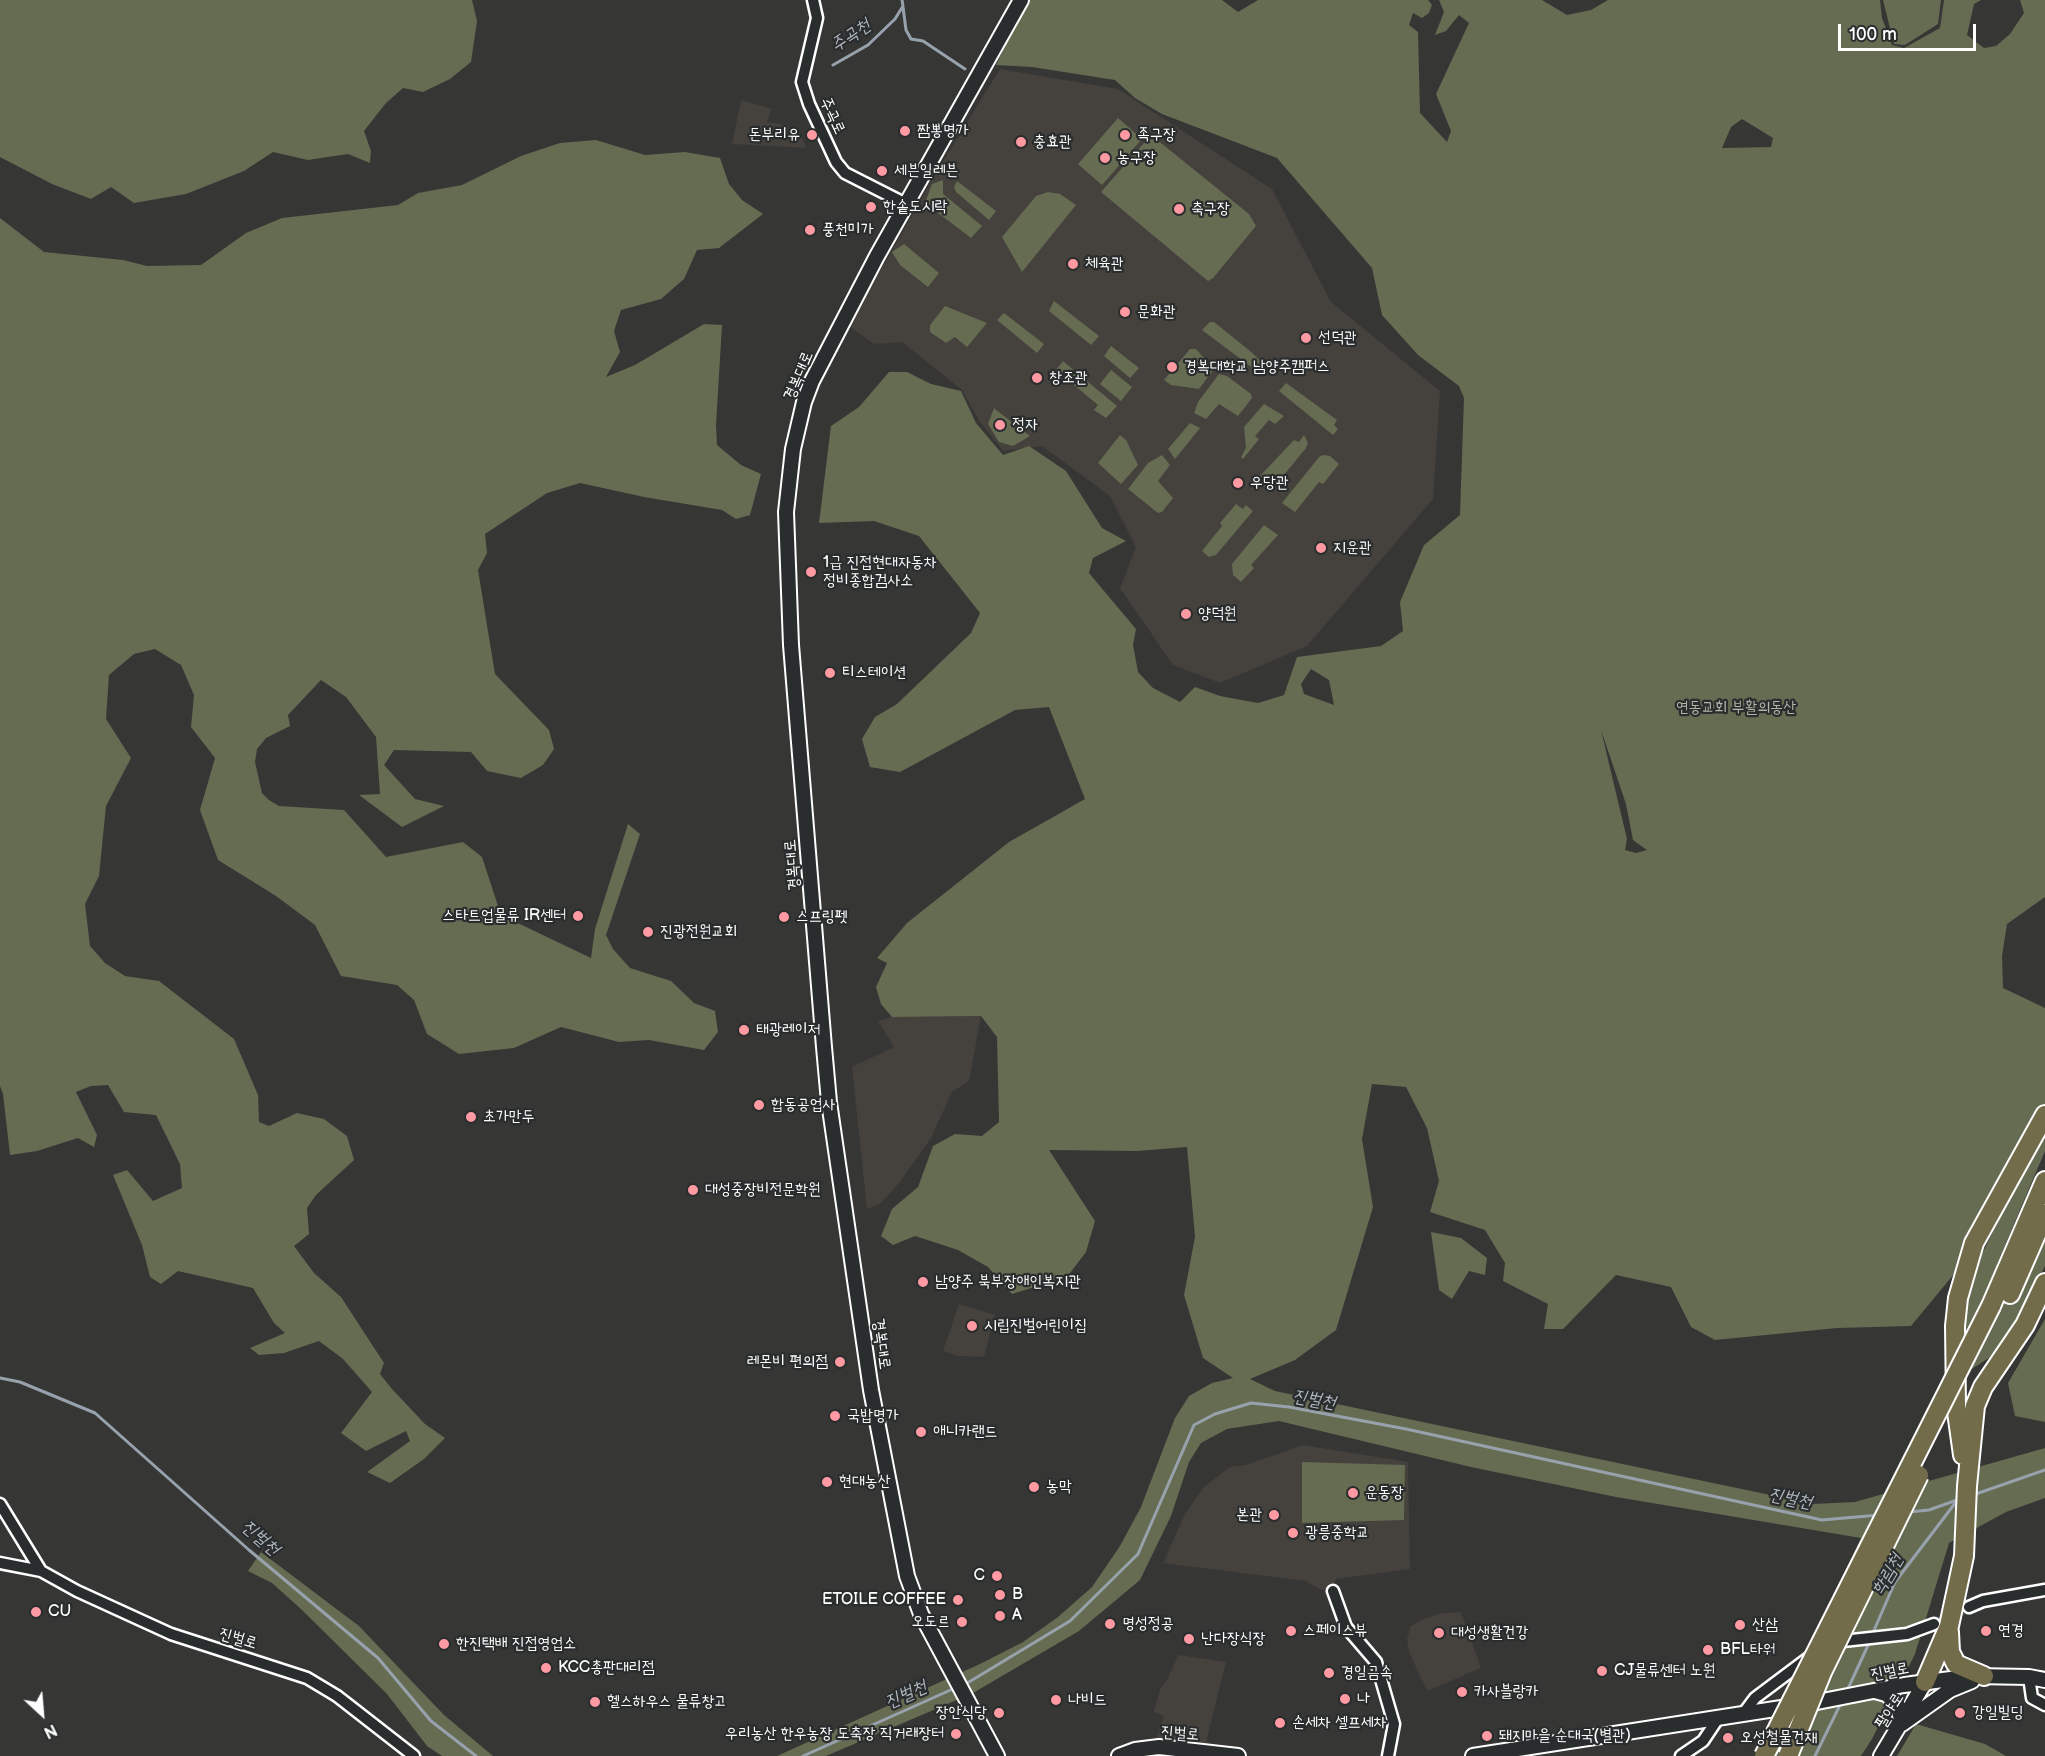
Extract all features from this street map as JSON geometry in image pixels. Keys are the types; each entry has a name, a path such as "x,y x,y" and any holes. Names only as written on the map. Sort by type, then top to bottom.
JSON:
{"highway":[{"path":"1966,1486 1956,1405 1954,1326 1958,1298 1974,1243 2045,1115"},
{"path":"1788,1756 1837,1642 1997,1309 2045,1181"},
{"path":"1764,1756 2045,1214"},
{"path":"1925,1682 1964,1556 1966,1486 1975,1406 1983,1387 2025,1325 2045,1283"},
{"path":"1942,1625 1953,1660 1958,1666 1984,1676"}],"street":[{"name":"주곡로","path":"813,0 817,18 802,82 809,104 836,162 845,173 908,205"},
{"name":"경복대로","path":"998,1756 921,1614 907,1576 871,1390 836,1149 824,1047 791,645 786,512 793,449 812,381 877,256 908,205 1021,0"},
{"name":"진벌로","path":"0,1504 41,1571"},
{"name":"진벌로","path":"0,1563 41,1571 77,1591 171,1634 307,1678 338,1696 414,1756"},
{"path":"1969,1607 1983,1601 2045,1590"},
{"path":"1333,1591 1346,1627 1376,1662 1394,1724 1388,1756"},
{"path":"1740,1714 1755,1698 1814,1653 1833,1642 1852,1638 1897,1635 1942,1625"},
{"name":"진벌로","path":"1473,1756 1807,1704 1925,1682 1984,1676 2029,1677 2045,1680"},
{"path":"1875,1691 1886,1694 1896,1703 1902,1724 1950,1690 1984,1676"},
{"path":"2029,1677 2032,1698 2045,1705"},
{"name":"팔야로","path":"1881,1756 1925,1682"},
{"path":"1681,1756 1703,1741 1719,1717"},
{"name":"진벌로","path":"1119,1756 1135,1750 1160,1747 1238,1756"}],"shaded area":[{"name":"경복대학교 남양주캠퍼스","path":"1000,69 1118,89 1272,189 1331,302 1440,391 1433,499 1307,646 1220,683 1173,665 1120,588 1136,547 1110,496 1042,446 1003,451 980,422 962,390 902,342 874,344 849,326 936,173"},
{"path":"741,100 772,109 767,122 787,125 792,135 802,137 806,148 732,144"},
{"path":"981,1016 969,1081 952,1092 931,1138 899,1183 880,1204 867,1209 852,1067 894,1047 878,1021 892,1017"},
{"name":"시립진벌어린이집","path":"959,1304 995,1315 984,1357 958,1356 943,1351"},
{"name":"광릉중학교","path":"1303,1445 1408,1462 1410,1569 1336,1579 1333,1586 1321,1590 1306,1581 1163,1563 1185,1514 1204,1487 1230,1467 1246,1465"},
{"name":"대성생활건강","path":"1461,1612 1481,1668 1427,1691 1409,1652 1407,1639 1411,1626 1423,1619 1442,1613"},
{"path":"1178,1655 1226,1662 1206,1743 1156,1739 1164,1716 1154,1712 1160,1689 1167,1680"}],"green space":[{"path":"0,0 472,0 477,21 471,62 450,79 423,92 403,88 386,103 364,131 371,151 370,163 348,154 308,160 273,152 244,171 186,194 134,203 111,187 91,199 52,184 0,157"},
{"name":"연동교회 부활의동산","path":"1028,0 1222,0 1238,12 1258,0 1428,0 1432,5 1429,13 1422,18 1413,13 1409,25 1418,32 1420,113 1447,142 1451,131 1436,94 1469,23 1459,15 1446,31 1435,35 1444,12 1439,0 1542,0 1567,15 1591,10 1608,0 1880,0 1882,18 1892,45 1904,48 1940,28 1944,0 1981,0 1974,4 1967,35 1984,48 1996,46 2010,34 2024,13 2020,0 2045,0 2045,897 2007,924 2002,956 2003,988 2045,1008 2045,1151 1997,1264 2026,1281 2045,1238 2045,1266 2019,1315 1992,1356 1967,1372 1961,1340 1967,1302 1982,1254 2015,1187 1959,1268 1911,1326 1837,1328 1715,1340 1691,1327 1671,1287 1616,1275 1563,1329 1544,1329 1548,1304 1503,1281 1505,1263 1485,1230 1430,1212 1439,1181 1427,1128 1406,1087 1372,1084 1362,1139 1373,1207 1336,1330 1295,1360 1250,1379 1275,1391 1813,1504 1855,1502 2045,1448 2045,1498 2006,1512 1949,1543 1915,1654 1861,1756 1773,1756 1839,1584 1861,1538 1616,1497 1471,1467 1279,1421 1227,1429 1201,1443 1189,1462 1171,1516 1140,1580 1079,1631 973,1693 826,1756 777,1756 980,1664 1023,1642 1058,1617 1092,1587 1120,1546 1141,1507 1175,1418 1189,1396 1212,1383 1233,1378 1203,1358 1184,1295 1195,1237 1187,1147 1137,1151 1049,1150 1095,1221 1086,1252 1067,1277 1012,1294 988,1267 958,1250 915,1236 893,1245 881,1236 892,1209 918,1187 933,1146 955,1134 982,1136 999,1122 997,1037 981,1016 892,1017 881,1004 876,987 887,963 877,958 907,923 1009,842 1085,799 1049,707 1015,710 900,772 870,767 862,739 875,717 897,704 971,633 980,613 919,536 874,521 819,523 831,426 859,407 889,372 907,372 931,384 961,391 976,423 1003,455 1029,446 1066,471 1102,528 1126,541 1093,558 1089,573 1136,629 1133,645 1138,672 1153,688 1180,702 1195,687 1220,696 1258,703 1284,695 1297,657 1381,646 1403,631 1400,602 1424,545 1460,515 1464,398 1459,386 1418,355 1382,315 1372,268 1277,158 1162,114 1135,98 1115,80 1032,67 996,65","holes":["1742,119 1773,138 1771,147 1722,148 1731,127","1311,669 1329,680 1334,705 1304,694 1301,684","1601,730 1626,804 1633,840 1647,850 1636,853 1625,850 1627,839"]},
{"path":"1883,0 1941,0 1938,24 1905,45 1894,44"},
{"name":"농구장","path":"1118,118 1142,139 1102,185 1078,164"},
{"name":"축구장","path":"1151,135 1249,214 1256,226 1208,281 1101,192"},
{"path":"596,140 645,155 685,152 720,158 729,184 742,200 763,214 719,248 697,250 684,279 661,299 621,310 614,331 620,352 606,377 635,365 704,324 722,325 716,425 717,445 741,465 761,474 750,515 736,519 722,510 580,483 547,493 485,534 487,553 478,570 495,674 549,730 554,749 543,765 521,778 487,771 471,752 394,750 384,765 415,799 444,806 402,827 359,795 380,794 376,737 346,697 321,680 288,715 290,726 266,738 257,749 255,762 262,793 269,800 279,806 344,810 386,857 463,842 482,857 501,915 591,958 595,929 628,824 640,834 606,935 613,949 630,968 671,981 694,1003 715,1011 718,1032 704,1050 649,1040 619,1042 561,1027 514,1048 459,1054 427,1034 414,1000 397,985 341,976 315,925 276,896 218,860 200,810 215,758 191,727 194,695 181,665 155,649 134,654 109,675 106,719 131,758 106,806 99,876 85,904 90,946 105,963 125,976 159,981 234,1039 258,1095 259,1122 269,1126 297,1113 324,1119 347,1136 354,1160 316,1195 307,1208 309,1234 294,1246 314,1273 341,1297 384,1363 380,1374 425,1424 445,1438 424,1459 390,1483 367,1472 410,1441 406,1431 366,1451 341,1433 372,1392 343,1359 319,1341 284,1353 259,1355 250,1348 285,1333 274,1323 253,1288 178,1271 161,1284 150,1277 142,1245 113,1175 127,1170 153,1201 182,1188 180,1164 156,1115 124,1112 108,1085 91,1086 76,1092 97,1135 94,1147 78,1138 37,1151 10,1155 3,1094 0,1086 0,218 44,252 123,260 147,266 201,265 246,233 282,218 398,205 418,193 462,185 521,156 560,143"},
{"path":"943,180 943,194 982,226 971,238 925,203 932,184"},
{"path":"957,181 996,211 989,220 956,192 954,187"},
{"path":"1048,192 1060,194 1076,205 1022,272 1002,237 1036,196"},
{"path":"904,244 939,273 928,287 900,265 892,252"},
{"path":"1054,301 1099,336 1091,345 1049,311"},
{"path":"945,306 987,323 967,347 955,337 946,343 930,332 930,325"},
{"path":"1004,313 1044,344 1037,353 997,320"},
{"path":"1210,322 1214,322 1266,366 1258,372 1202,330"},
{"path":"1111,346 1139,368 1130,378 1104,356"},
{"path":"1190,349 1196,349 1214,369 1199,389 1171,385 1164,380"},
{"path":"1063,361 1117,406 1106,418 1094,410 1098,405 1056,370"},
{"path":"1111,370 1132,387 1121,401 1100,384"},
{"path":"1219,374 1227,376 1251,394 1252,398 1238,416 1219,404 1206,419 1194,413 1198,402"},
{"path":"1286,383 1337,420 1334,425 1338,429 1333,435 1279,391"},
{"path":"1264,404 1284,416 1275,424 1269,420 1255,436 1259,439 1243,459 1241,457 1246,448 1244,427"},
{"path":"994,408 1030,436 1013,446 999,442 988,424"},
{"path":"1190,423 1200,428 1175,459 1168,449"},
{"path":"1120,435 1126,440 1138,465 1121,484 1098,463"},
{"path":"1304,435 1308,443 1306,448 1270,492 1262,485 1265,481 1260,476 1294,440 1299,442"},
{"path":"1162,455 1170,465 1158,481 1173,498 1162,512 1158,513 1128,489 1148,463"},
{"path":"1320,456 1330,456 1339,464 1323,484 1319,482 1295,512 1282,503"},
{"path":"1236,504 1243,509 1246,505 1253,511 1216,555 1209,557 1202,551 1222,526 1220,523"},
{"path":"1264,525 1278,535 1251,565 1254,568 1241,582 1233,575 1232,564"},
{"path":"1431,1232 1461,1238 1487,1258 1485,1275 1469,1271 1452,1299 1439,1290"},
{"path":"2045,1319 2045,1422 2015,1416 2008,1383"},
{"name":"운동장","path":"1302,1462 1405,1465 1404,1520 1302,1523"},
{"path":"261,1552 359,1626 444,1715 493,1756 442,1756 427,1746 387,1694 301,1609 272,1583 248,1571"},
{"path":"1916,1724 1985,1744 2006,1756 1897,1756"}],"waterway":[{"name":"주곡천","path":"833,65 868,45 895,19 903,6 902,0"},
{"path":"903,7 906,30 911,39 923,41 965,69"},
{"name":"진벌천","path":"0,1378 20,1382 95,1413 249,1550 378,1658 431,1721 476,1756"},
{"name":"진벌천","path":"964,1685 1070,1621 1138,1554 1194,1425 1215,1414 1251,1403 1289,1407 1406,1429 1822,1520 1879,1515"},
{"name":"학림천","path":"1973,1495 2045,1470"},
{"name":"진벌천","path":"1909,1512 1929,1510 1957,1500"},
{"name":"학림천","path":"1872,1635 1895,1582 1956,1502"},
{"name":"학림천","path":"1846,1693 1870,1641"},
{"name":"진벌천","path":"803,1756 955,1688"},
{"name":"학림천","path":"1815,1756 1842,1701"}],"tunnel":[{"path":"1934,1624 1969,1607"}],"place":[{"name":"짬뽕명가","path":"905,131"},
{"name":"돈부리유","path":"812,135"},
{"name":"족구장","path":"1125,135"},
{"name":"충효관","path":"1021,142"},
{"name":"농구장","path":"1105,158"},
{"name":"세븐일레븐","path":"882,171"},
{"name":"한솥도시락","path":"871,207"},
{"name":"축구장","path":"1179,209"},
{"name":"풍천미가","path":"810,230"},
{"name":"체육관","path":"1073,264"},
{"name":"문화관","path":"1125,312"},
{"name":"선덕관","path":"1306,338"},
{"name":"경복대학교 남양주캠퍼스","path":"1172,367"},
{"name":"창조관","path":"1037,378"},
{"name":"정자","path":"1000,425"},
{"name":"우당관","path":"1238,483"},
{"name":"지운관","path":"1321,548"},
{"name":"1급 진접현대자동차 정비종합검사소","path":"811,572"},
{"name":"양덕원","path":"1186,614"},
{"name":"티스테이션","path":"830,673"},
{"name":"스타트업물류 IR센터","path":"578,916"},
{"name":"스프링펫","path":"784,917"},
{"name":"진광전원교회","path":"648,932"},
{"name":"태광레이저","path":"744,1030"},
{"name":"합동공업사","path":"759,1105"},
{"name":"초가만두","path":"471,1117"},
{"name":"대성중장비전문학원","path":"693,1190"},
{"name":"남양주 북부장애인복지관","path":"923,1282"},
{"name":"시립진벌어린이집","path":"972,1326"},
{"name":"레몬비 편의점","path":"840,1362"},
{"name":"국밥명가","path":"835,1416"},
{"name":"애니카랜드","path":"921,1432"},
{"name":"현대농산","path":"827,1482"},
{"name":"농막","path":"1034,1487"},
{"name":"운동장","path":"1353,1493"},
{"name":"본관","path":"1274,1515"},
{"name":"광릉중학교","path":"1293,1533"},
{"name":"C","path":"997,1576"},
{"name":"B","path":"1000,1595"},
{"name":"ETOILE COFFEE","path":"958,1600"},
{"name":"CU","path":"36,1612"},
{"name":"A","path":"1000,1616"},
{"name":"오도르","path":"962,1622"},
{"name":"명성정공","path":"1110,1624"},
{"name":"산삼","path":"1740,1625"},
{"name":"스페이스뷰","path":"1291,1631"},
{"name":"연경","path":"1986,1631"},
{"name":"대성생활건강","path":"1439,1633"},
{"name":"난다장식장","path":"1189,1639"},
{"name":"한진택배 진접영업소","path":"444,1644"},
{"name":"BFL타워","path":"1708,1650"},
{"name":"KCC총판대리점","path":"546,1668"},
{"name":"CJ물류센터 노원","path":"1602,1671"},
{"name":"경일금속","path":"1329,1673"},
{"name":"카사블랑카","path":"1462,1692"},
{"name":"나","path":"1345,1699"},
{"name":"나비드","path":"1056,1700"},
{"name":"헬스하우스 물류창고","path":"595,1702"},
{"name":"장안식당","path":"999,1713"},
{"name":"강일빌딩","path":"1960,1713"},
{"name":"손세차 셀프세차","path":"1280,1723"},
{"name":"우리농산 한우농장 도축장 직거래장터","path":"956,1734"},
{"name":"돼지마을 순대국(별관)","path":"1487,1736"},
{"name":"오성철물건재","path":"1728,1738"}]}
